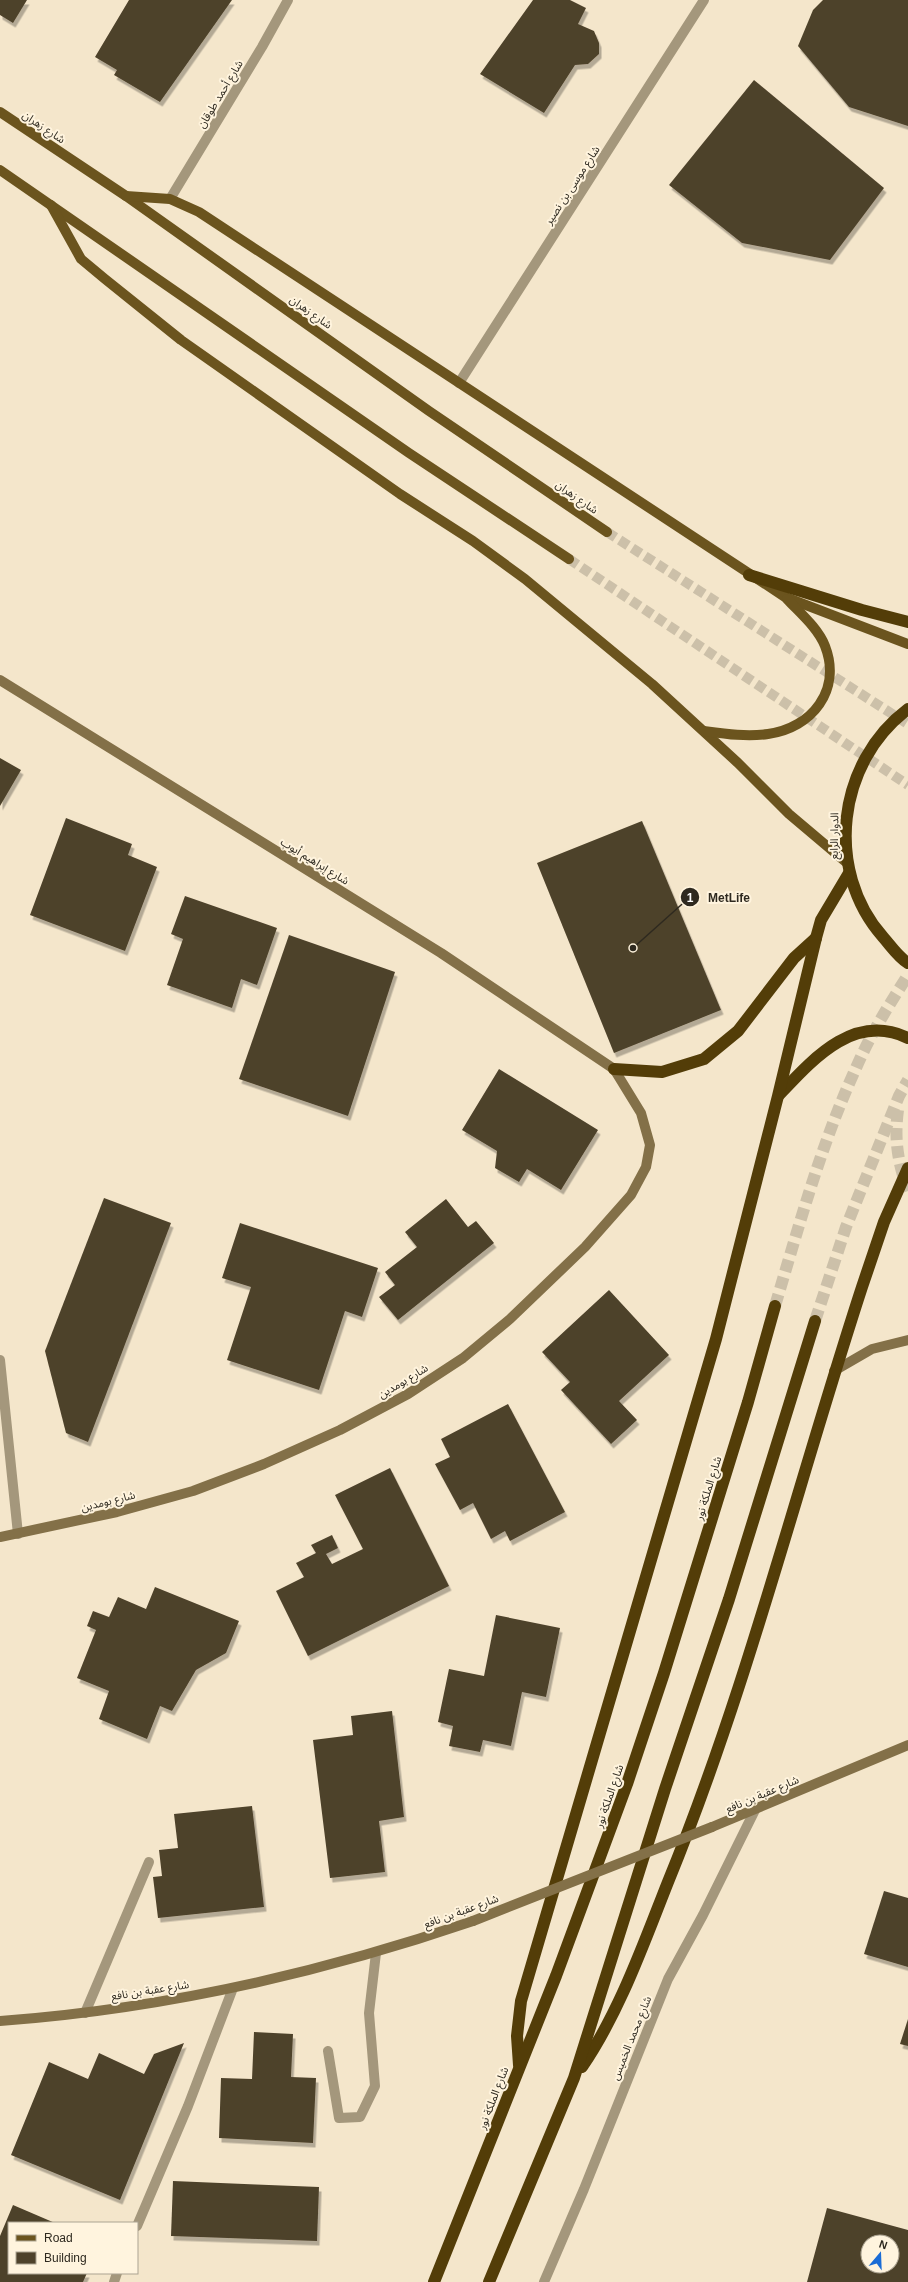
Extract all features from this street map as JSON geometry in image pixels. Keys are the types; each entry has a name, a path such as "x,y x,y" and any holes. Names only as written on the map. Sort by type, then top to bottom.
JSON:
{"highway":[{"path":"749,575 862,610 908,622"},
{"name":"الدوار الرابع","path":"908,709 890,723 861,764 846,813 848,868 869,921 903,960 908,963"},
{"path":"519,2065 517,2036 522,2001 716,1339 821,920 848,868"},
{"path":"614,1069 662,1072 704,1059 738,1031 794,958 816,938"},
{"path":"778,1096 810,1063 845,1037 861,1031 879,1029 897,1032 908,1038"},
{"path":"574,2078 591,2054 620,1999 686,1838 712,1767 756,1630 834,1371 884,1222 908,1168"},
{"name":"شارع الملكة نور","path":"434,2282 519,2065 581,1913 627,1784 718,1500 775,1306"},
{"path":"489,2282 574,2078 665,1788 728,1599 815,1321"}],"main road":[{"name":"شارع زهران","path":"0,112 126,196 429,411 607,532"},
{"path":"0,170 410,454 569,559"},
{"path":"126,196 170,199 199,212 749,575 785,597 908,644"},
{"path":"51,205 81,259 105,279 188,344 400,494 473,541 525,579 603,642 704,731 789,814 848,868"},
{"path":"704,731 751,736 770,734 790,728 804,721 816,710 825,697 831,678 830,663 825,646 814,628 785,597"}],"street":[{"name":"شارع أحمد طوقان","path":"170,199 262,47 288,0"},
{"name":"شارع موسى بن نصير","path":"459,383 704,0"},
{"name":"شارع إبراهيم أيوب","path":"0,680 441,953 614,1069"},
{"name":"شارع بومدين","path":"0,1537 117,1512 193,1491 264,1464 340,1430 388,1405 463,1358 510,1319 585,1247 631,1195 641,1179 649,1158 649,1137 641,1113 614,1069"},
{"path":"834,1371 872,1349 908,1340"},
{"path":"0,1360 18,1534"},
{"name":"شارع عقبة بن نافع","path":"0,2021 85,2013 233,1988 308,1972 376,1953 473,1921 755,1810 908,1745"},
{"name":"شارع محمد الخميس","path":"544,2282 584,2188 668,1979 703,1915 755,1810"},
{"path":"85,2013 149,1862"},
{"path":"328,2051 339,2118 360,2117 375,2086 369,2013 376,1953"},
{"path":"138,2224 188,2106 233,1988"}],"building":[{"path":"0,0 27,0 13,23 0,15"},
{"path":"129,0 232,0 160,102 114,75 117,70 95,57"},
{"path":"533,0 570,0 586,8 578,24 594,31 599,43 599,54 588,64 575,65 544,113 480,74"},
{"path":"823,0 908,0 908,126 849,107 798,46 813,10"},
{"path":"754,80 884,188 830,260 742,243 669,185"},
{"path":"0,758 21,770 0,806"},
{"path":"66,818 132,844 128,855 157,867 125,951 30,915"},
{"path":"642,821 721,1010 614,1053 537,863"},
{"path":"185,896 277,928 257,985 241,979 232,1008 167,985 183,939 171,934"},
{"path":"289,935 395,972 348,1116 239,1079"},
{"path":"499,1069 598,1130 561,1190 527,1169 519,1182 495,1168 497,1151 462,1130"},
{"path":"104,1198 171,1223 88,1442 66,1433 45,1351"},
{"path":"446,1199 468,1227 476,1221 494,1243 398,1320 379,1297 395,1285 385,1272 417,1247 405,1232"},
{"path":"240,1223 378,1268 362,1317 345,1311 319,1390 227,1360 251,1287 222,1278"},
{"path":"609,1290 669,1355 619,1401 637,1420 611,1444 561,1390 570,1382 542,1352"},
{"path":"508,1404 565,1512 510,1541 505,1531 491,1539 473,1503 460,1510 435,1464 450,1457 441,1439"},
{"path":"390,1468 449,1586 308,1656 276,1591 304,1577 296,1563 316,1553 311,1545 332,1535 338,1548 326,1554 332,1564 363,1549 335,1495"},
{"path":"155,1587 239,1621 226,1653 196,1670 172,1711 160,1706 147,1739 99,1719 109,1691 77,1678 96,1630 87,1626 93,1611 109,1617 118,1597 146,1609"},
{"path":"496,1615 560,1628 546,1697 522,1692 511,1746 483,1740 480,1752 449,1746 453,1726 438,1722 449,1669 484,1676"},
{"path":"392,1711 404,1817 379,1821 385,1872 330,1878 313,1740 353,1735 351,1716"},
{"path":"252,1806 264,1907 158,1918 153,1877 162,1876 159,1850 178,1848 174,1814"},
{"path":"884,1891 908,1898 908,1967 864,1954"},
{"path":"908,2019 908,2046 900,2044"},
{"path":"254,2032 293,2034 291,2077 316,2078 313,2143 219,2138 221,2078 252,2079"},
{"path":"184,2043 120,2200 11,2155 49,2062 88,2079 99,2053 144,2074 154,2054"},
{"path":"173,2181 319,2187 317,2241 171,2236"},
{"path":"13,2205 53,2222 8,2222 8,2274 87,2274 83,2282 0,2282 0,2236"},
{"path":"827,2208 908,2230 908,2282 807,2282"}],"tunnel":[{"path":"607,532 908,724"},
{"path":"569,559 908,785"},
{"path":"775,1306 811,1186 843,1097 861,1056 908,975"},
{"path":"815,1321 846,1227 899,1096 908,1080"},
{"path":"898,1110 896,1132 898,1151 908,1191"}],"place":[{"name":"MetLife","path":"633,948"}]}
